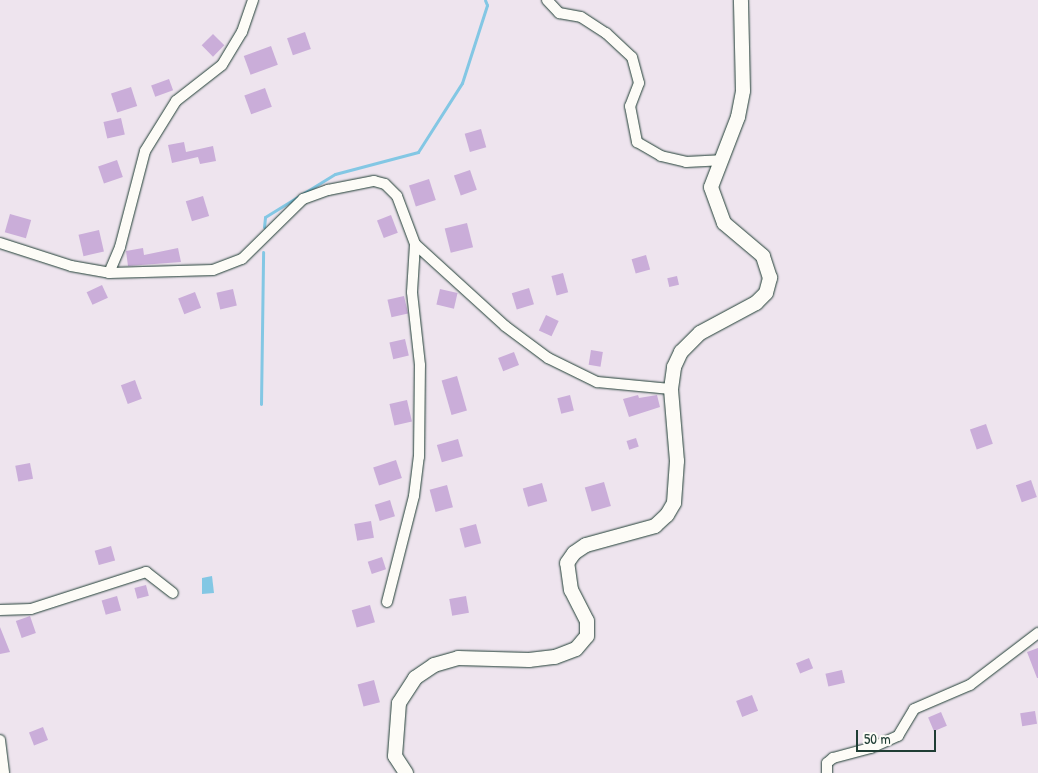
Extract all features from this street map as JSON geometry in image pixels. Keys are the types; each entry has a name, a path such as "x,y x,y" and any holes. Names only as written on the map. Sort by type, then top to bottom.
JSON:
{"main road":[{"path":"406,773 396,756 399,703 415,678 434,665 458,658 529,660 555,657 576,649 587,636 587,621 571,590 567,563 586,545 655,526 668,515 674,503 678,461 671,389 674,367 681,352 700,333 756,303 766,293 770,278 762,256 737,237 724,223 716,206 712,187 720,160 738,117 743,91 741,0"}],"street":[{"path":"109,273 120,247 145,151 176,101 222,65 242,32 253,0"},
{"path":"547,0 559,13 581,17 606,33 632,57 639,83 630,106 637,142 661,156 686,162 720,160"},
{"path":"0,243 71,266 109,273 213,270 242,259 303,199 328,190 374,181 385,184 397,196 415,244 412,292 420,365 419,458 414,496 387,602"},
{"path":"415,244 505,326 548,358 597,382 671,389"},
{"path":"0,610 31,609 146,572 173,593"},
{"path":"827,773 827,763 833,758 871,748 898,736 914,709 970,685 1038,633"},
{"path":"0,740 4,749 4,773"}],"water":[{"path":"212,576 214,593 202,594 202,578"}],"building":[{"path":"305,32 311,49 293,55 287,38"},
{"path":"213,34 224,45 213,57 202,45"},
{"path":"271,46 278,65 251,75 244,56"},
{"path":"169,79 173,90 155,97 151,85"},
{"path":"131,87 137,106 117,113 111,93"},
{"path":"265,88 272,107 251,114 244,96"},
{"path":"121,118 125,135 107,139 103,122"},
{"path":"481,129 486,147 470,152 465,134"},
{"path":"184,142 186,152 213,146 216,161 200,164 198,157 172,163 168,145"},
{"path":"117,160 123,177 104,184 98,167"},
{"path":"470,170 477,190 461,195 454,176"},
{"path":"429,179 436,200 416,206 409,185"},
{"path":"203,196 209,216 192,221 186,201"},
{"path":"10,214 31,220 26,238 5,232"},
{"path":"391,215 398,233 384,238 377,220"},
{"path":"467,223 473,247 451,253 445,229"},
{"path":"99,230 104,251 83,256 79,235"},
{"path":"143,248 144,255 178,248 181,262 128,266 126,251"},
{"path":"646,255 650,269 636,274 632,259"},
{"path":"563,273 568,292 557,295 551,276"},
{"path":"677,276 679,285 669,287 667,278"},
{"path":"102,285 108,298 93,305 87,292"},
{"path":"529,288 534,304 517,310 512,293"},
{"path":"233,289 237,306 220,309 216,293"},
{"path":"440,289 458,293 454,309 436,305"},
{"path":"195,292 201,308 184,314 178,298"},
{"path":"404,296 408,314 391,317 387,300"},
{"path":"546,315 559,321 552,336 539,330"},
{"path":"405,339 409,356 393,359 389,343"},
{"path":"591,350 603,352 601,367 589,365"},
{"path":"514,352 519,365 503,371 498,358"},
{"path":"457,376 467,411 452,415 442,380"},
{"path":"135,380 142,399 128,404 121,385"},
{"path":"570,395 574,411 561,414 557,398"},
{"path":"638,395 639,398 657,395 660,407 629,417 623,399"},
{"path":"407,400 412,421 394,425 389,404"},
{"path":"986,424 993,444 977,449 970,430"},
{"path":"636,438 639,447 629,450 626,441"},
{"path":"458,439 463,456 442,462 437,445"},
{"path":"396,460 402,478 379,485 373,467"},
{"path":"30,463 33,479 18,482 15,466"},
{"path":"1031,480 1037,497 1022,502 1016,485"},
{"path":"604,482 611,506 592,512 585,488"},
{"path":"542,483 547,501 528,507 523,489"},
{"path":"447,485 453,507 436,512 430,490"},
{"path":"390,500 395,516 380,521 375,505"},
{"path":"371,521 374,538 357,541 354,524"},
{"path":"476,524 481,543 465,548 460,528"},
{"path":"111,546 115,560 99,565 95,551"},
{"path":"382,557 386,569 372,574 368,562"},
{"path":"146,585 149,596 137,599 134,588"},
{"path":"117,596 121,610 106,615 102,600"},
{"path":"466,596 469,613 452,616 449,599"},
{"path":"370,605 375,622 357,628 352,610"},
{"path":"30,616 36,633 22,638 16,621"},
{"path":"0,627 10,652 0,654"},
{"path":"1038,648 1038,678 1037,678 1027,652"},
{"path":"809,658 813,668 800,673 796,663"},
{"path":"842,670 845,683 828,686 825,674"},
{"path":"374,680 380,702 364,707 358,684"},
{"path":"752,695 758,711 742,717 736,701"},
{"path":"1035,711 1037,724 1022,726 1020,713"},
{"path":"941,712 947,726 934,731 928,717"},
{"path":"43,727 48,740 34,745 29,732"}],"waterway":[{"path":"264,227 265,217 335,174 418,152 462,83 487,5 485,0"},
{"path":"261,404 263,252"}]}
